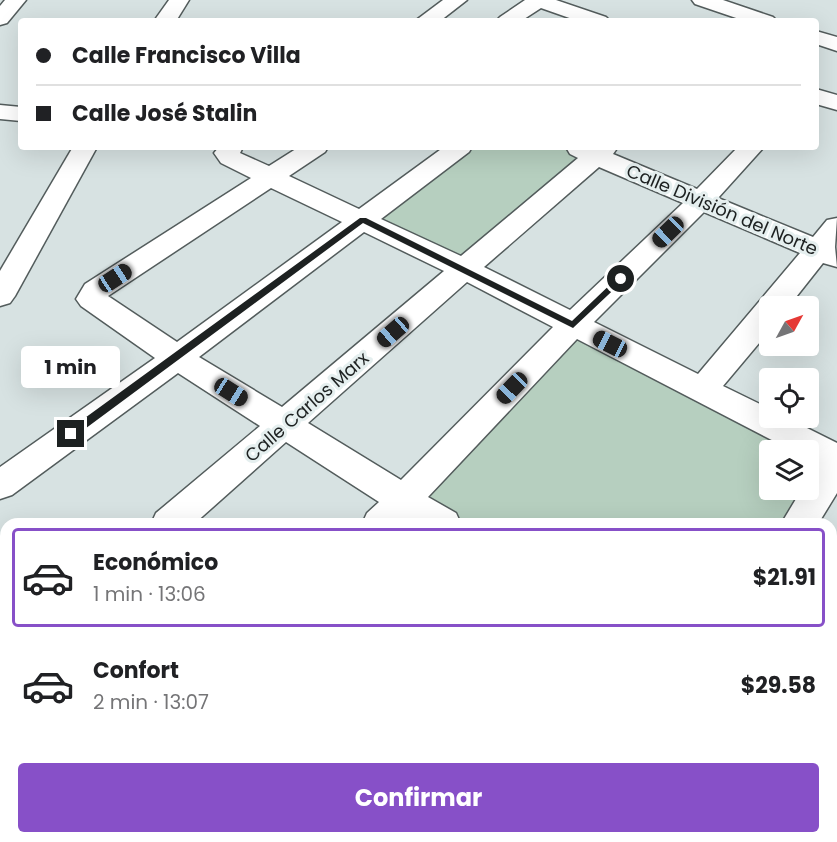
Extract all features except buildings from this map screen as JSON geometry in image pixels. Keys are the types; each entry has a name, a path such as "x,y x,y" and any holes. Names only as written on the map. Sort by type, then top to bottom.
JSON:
{"street":[{"path":"0,19 16,0"},
{"path":"167,18 179,0"},
{"path":"430,18 457,0"},
{"path":"511,18 537,0 590,18"},
{"path":"702,0 746,12"},
{"path":"819,38 837,44"},
{"path":"819,97 837,103"},
{"path":"0,112 18,114"},
{"path":"0,296 83,150"},
{"path":"229,150 230,158 466,270 837,458"},
{"path":"312,150 95,291 91,299 177,358 434,518"},
{"path":"0,485 177,358 456,150"},
{"name":"Calle División del Norte","path":"592,150 700,201 828,254"},
{"name":"Calle Carlos Marx","path":"176,518 466,270 592,150"},
{"path":"386,518 573,325 749,150"},
{"path":"784,296 828,254 837,226"},
{"path":"702,390 759,323"},
{"path":"803,518 837,464"}],"green space":[{"path":"456,150 582,150 596,156 466,270 363,220"},
{"path":"573,325 759,419 759,428 777,428 801,440 759,440 759,500 812,500 802,518 435,518 405,499"},
{"path":"819,449 837,458 819,489"}],"route":[{"path":"71,434 363,220 573,325 621,279"}]}
